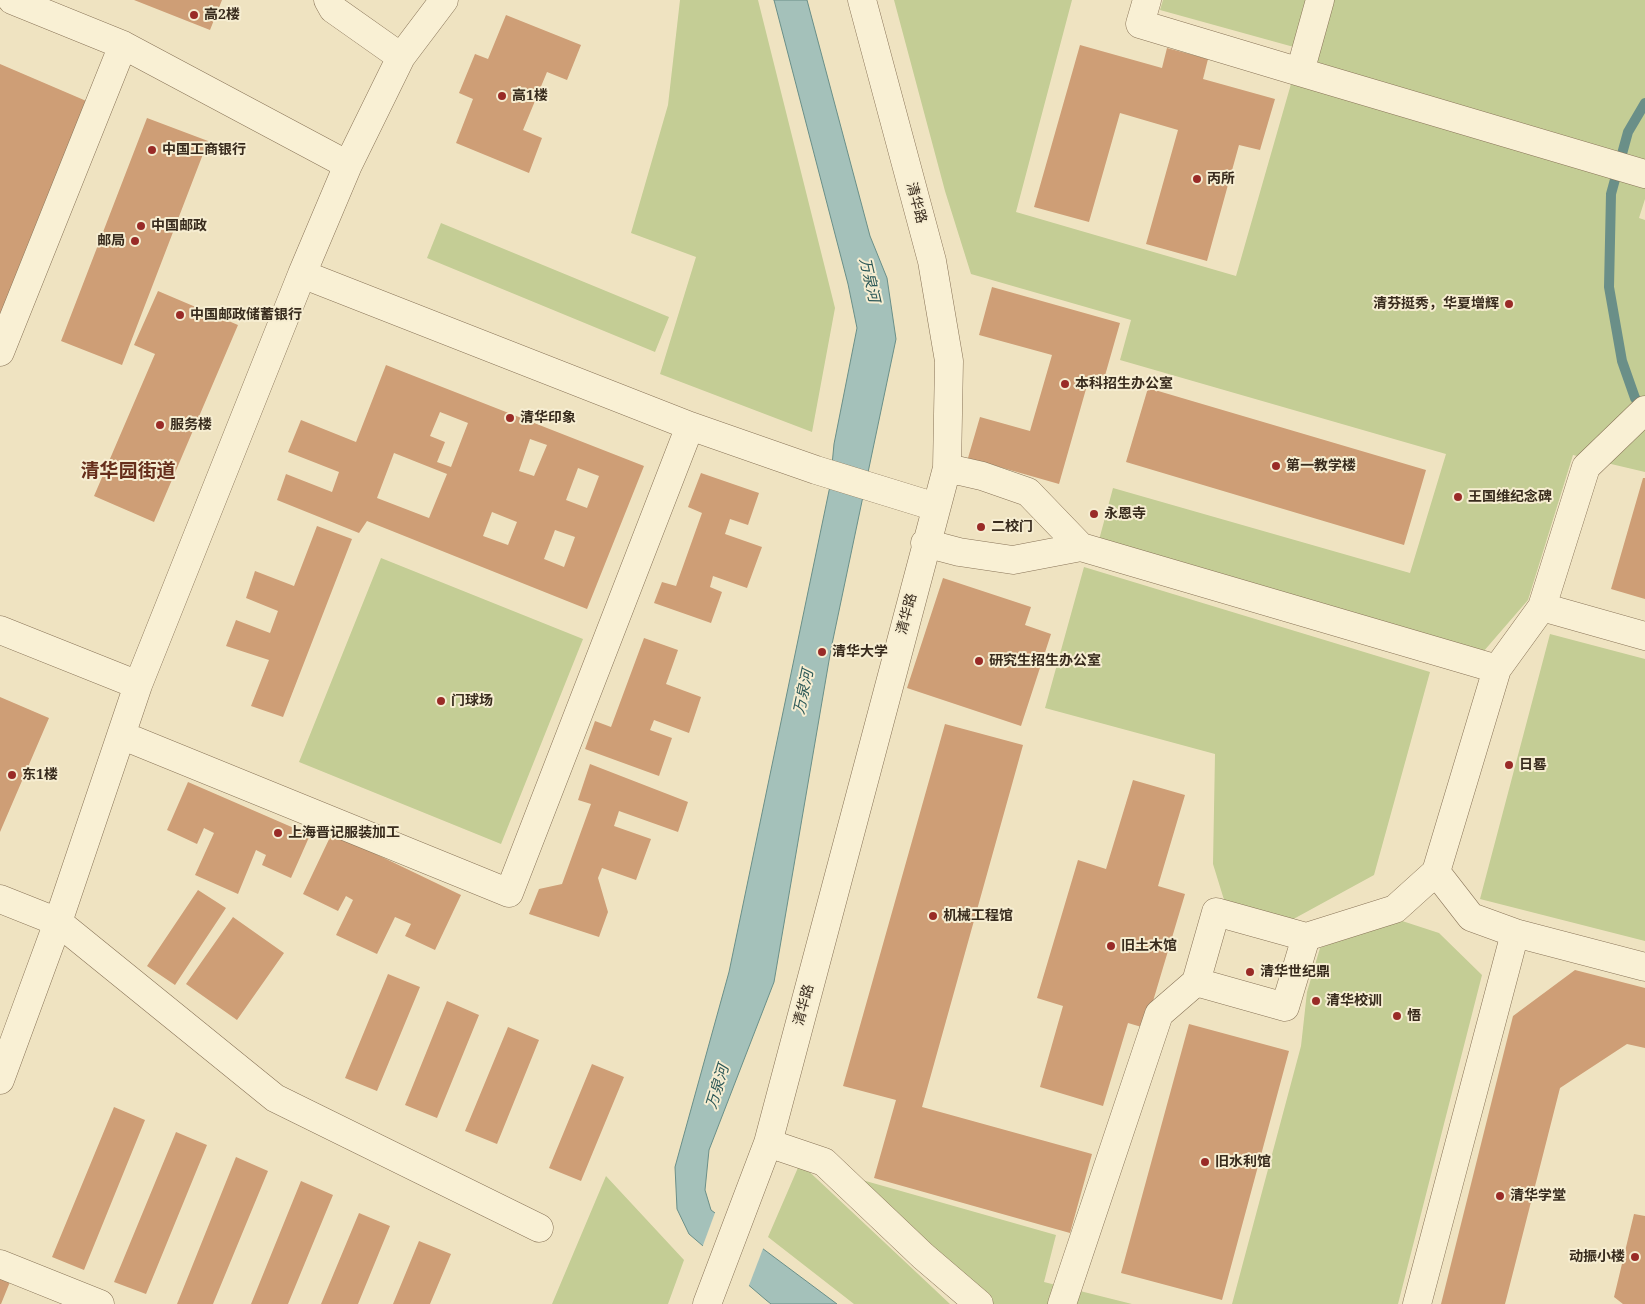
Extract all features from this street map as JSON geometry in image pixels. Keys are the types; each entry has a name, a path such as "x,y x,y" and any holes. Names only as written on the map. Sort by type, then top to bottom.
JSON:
{"street":[{"path":"12,0 68,11 123,45 348,165"},
{"path":"328,0 333,9 401,58"},
{"path":"0,1080 58,922 138,685 302,274 348,165 401,58 444,0"},
{"name":"清华路","path":"711,1293 768,1143 925,543 947,468 949,361 932,261 862,0"},
{"path":"1147,0 1140,24 1641,173"},
{"path":"1300,72 1320,0"},
{"path":"0,352 123,45"},
{"path":"302,274 690,426 816,470 936,507"},
{"path":"1062,1304 1160,1014 1196,982 1216,912 1306,937 1395,909 1436,872 1497,669 1542,607 1586,467 1637,418"},
{"path":"121,735 509,893 690,426"},
{"path":"947,468 982,476 1028,492 1081,548"},
{"path":"925,543 959,552 1013,560 1081,548 1497,669"},
{"path":"1542,607 1645,636"},
{"path":"0,630 138,685"},
{"path":"1436,872 1471,917 1515,933 1645,967"},
{"path":"0,899 58,922 274,1098 538,1228"},
{"path":"1417,1304 1515,933"},
{"path":"1196,982 1285,1007 1306,937"},
{"path":"768,1143 824,1162 923,1256 978,1304"},
{"path":"0,1264 100,1304"}],"green space":[{"path":"680,0 758,0 835,308 812,432 660,374 696,257 631,233 668,105"},
{"path":"894,0 1072,0 1016,212 1236,276 1301,49 1160,10 1163,0 1645,0 1645,199 1639,218 1645,220 1645,472 1573,455 1528,600 1483,652 1099,540 1113,488 1410,573 1446,454 1120,360 1131,320 971,274 945,191"},
{"path":"441,223 669,317 655,352 427,258"},
{"name":"门球场","path":"381,558 583,639 501,844 299,762"},
{"path":"1084,567 1430,672 1374,875 1288,922 1225,903 1213,864 1215,754 1045,708"},
{"path":"1550,634 1645,659 1645,941 1480,899"},
{"path":"1393,918 1439,933 1482,975 1398,1304 1232,1304 1301,1046 1307,992 1320,948"},
{"path":"800,1163 950,1304 854,1304 768,1237"},
{"path":"841,1174 1056,1235 1044,1282 1132,1304 990,1304"},
{"path":"606,1176 684,1260 668,1304 552,1304"}],"water":[{"name":"万泉河","path":"774,0 807,0 870,236 887,278 896,339 831,649 774,982 709,1150 705,1190 711,1210 837,1304 771,1304 689,1234 677,1209 675,1167 729,972 830,486 834,444 857,328 848,284"}],"pier":[{"path":"716,1210 764,1246 748,1288 702,1248"}],"building":[{"name":"高2楼","path":"134,0 222,0 210,30"},
{"name":"高1楼","path":"506,15 581,45 567,80 547,72 523,130 542,138 529,173 456,143 473,99 459,93 475,54 488,59"},
{"name":"丙所","path":"1080,45 1162,68 1167,48 1208,59 1203,79 1275,99 1260,150 1239,145 1207,261 1146,244 1178,130 1120,113 1089,222 1034,207"},
{"path":"0,64 91,103 0,315"},
{"name":"邮局","path":"147,118 208,141 122,365 61,341"},
{"name":"本科招生办公室","path":"992,287 1120,323 1102,386 1088,382 1059,484 968,458 980,417 1030,431 1052,355 979,335"},
{"name":"服务楼","path":"158,291 238,325 154,522 94,496 155,354 134,345"},
{"path":"386,365 644,466 587,609 367,521 359,533 277,500 286,474 332,492 339,472 288,452 301,420 356,442","holes":["440,412 468,423 451,467 437,462 445,442 430,436","530,439 547,445 534,476 519,471","394,453 447,474 429,518 377,498","578,468 599,476 587,508 566,500","492,512 517,522 508,545 483,536","555,530 575,537 564,567 544,559"]},
{"name":"第一教学楼","path":"1148,388 1426,470 1404,545 1126,462"},
{"path":"701,473 759,493 748,525 730,519 725,534 762,547 747,588 713,576 710,587 722,592 711,623 654,603 662,582 676,586 702,513 688,507"},
{"path":"1643,478 1645,478 1645,599 1611,589"},
{"path":"317,526 352,539 283,717 251,706 269,660 226,646 236,620 270,633 278,611 246,598 255,571 294,586"},
{"name":"研究生招生办公室","path":"943,578 1031,607 1025,625 1051,634 1021,726 907,688"},
{"path":"644,638 678,650 666,684 701,697 689,733 654,720 650,730 672,738 659,776 585,749 595,721 611,727"},
{"name":"东1楼","path":"0,697 49,718 0,832"},
{"name":"机械工程馆","path":"945,724 1023,745 922,1107 1092,1154 1070,1233 874,1178 896,1100 843,1086"},
{"path":"590,764 688,802 678,832 619,811 614,826 651,839 636,880 602,868 598,878 608,912 599,937 529,914 539,889 562,884 591,804 578,800"},
{"name":"旧土木馆","path":"1133,780 1185,795 1158,886 1185,894 1145,1028 1128,1023 1103,1106 1040,1087 1063,1006 1037,998 1078,860 1106,869"},
{"path":"188,782 310,835 291,878 262,865 266,855 256,850 238,894 195,875 214,833 204,828 197,844 167,830"},
{"path":"332,833 461,895 435,950 405,936 411,924 395,917 377,954 336,935 353,900 346,896 338,911 303,894"},
{"path":"198,890 226,908 175,985 147,966"},
{"path":"233,917 284,953 237,1020 186,984"},
{"name":"清华学堂","path":"1575,970 1645,988 1645,1048 1627,1044 1560,1088 1505,1304 1441,1304 1513,1016"},
{"path":"388,974 420,987 377,1091 345,1078"},
{"path":"447,1001 479,1015 437,1118 405,1105"},
{"name":"旧水利馆","path":"1189,1024 1289,1051 1222,1300 1121,1273"},
{"path":"508,1027 539,1040 497,1144 465,1131"},
{"path":"592,1064 624,1077 581,1181 549,1168"},
{"path":"114,1107 145,1120 84,1270 52,1257"},
{"path":"176,1132 207,1145 146,1294 114,1282"},
{"path":"236,1157 268,1171 213,1304 177,1304"},
{"path":"301,1181 333,1195 288,1304 251,1304"},
{"path":"359,1213 390,1226 358,1304 321,1304"},
{"name":"动振小楼","path":"1634,1214 1645,1216 1645,1304 1623,1304 1614,1297"},
{"path":"419,1241 451,1254 430,1304 393,1304"},
{"path":"0,1272 12,1277 1,1304 0,1304"}],"waterway":[{"path":"1644,409 1635,398 1622,361 1609,287 1611,194 1628,132 1645,103"}],"place":[{"name":"高2楼","path":"194,15"},
{"name":"高1楼","path":"502,96"},
{"name":"中国工商银行","path":"152,150"},
{"name":"丙所","path":"1197,179"},
{"name":"中国邮政","path":"141,226"},
{"name":"邮局","path":"135,241"},
{"name":"清芬挺秀，华夏增辉","path":"1509,304"},
{"name":"中国邮政储蓄银行","path":"180,315"},
{"name":"本科招生办公室","path":"1065,384"},
{"name":"清华印象","path":"510,418"},
{"name":"服务楼","path":"160,425"},
{"name":"第一教学楼","path":"1276,466"},
{"name":"王国维纪念碑","path":"1458,497"},
{"name":"永恩寺","path":"1094,514"},
{"name":"二校门","path":"981,527"},
{"name":"清华大学","path":"822,652"},
{"name":"研究生招生办公室","path":"979,661"},
{"name":"门球场","path":"441,701"},
{"name":"日晷","path":"1509,765"},
{"name":"东1楼","path":"12,775"},
{"name":"上海晋记服装加工","path":"278,833"},
{"name":"机械工程馆","path":"933,916"},
{"name":"旧土木馆","path":"1111,946"},
{"name":"清华世纪鼎","path":"1250,972"},
{"name":"清华校训","path":"1316,1001"},
{"name":"悟","path":"1397,1016"},
{"name":"旧水利馆","path":"1205,1162"},
{"name":"清华学堂","path":"1500,1196"},
{"name":"动振小楼","path":"1635,1257"}],"district":[{"name":"清华园街道","path":"128,472"}]}
